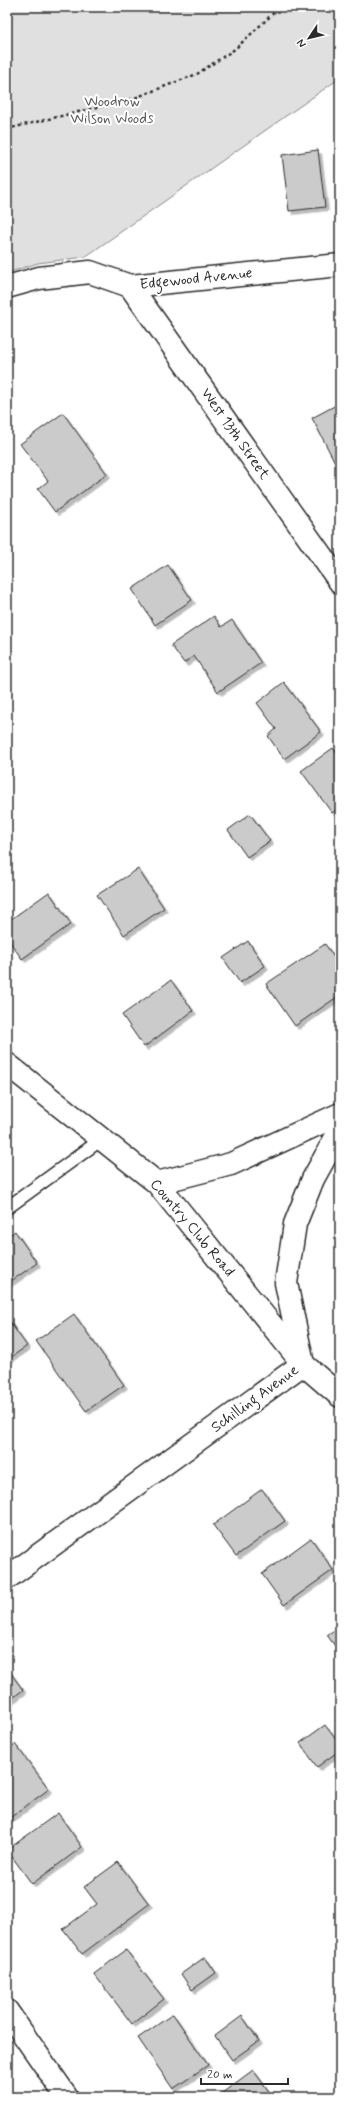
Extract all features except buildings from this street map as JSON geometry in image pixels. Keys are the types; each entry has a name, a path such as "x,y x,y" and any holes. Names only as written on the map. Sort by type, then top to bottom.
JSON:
{"street":[{"name":"Edgewood Avenue","path":"7,287 39,278 90,272 130,286 340,265"},
{"name":"West 13th Street","path":"130,286 340,582"},
{"name":"Country Club Road","path":"7,1064 157,1183 303,1364 340,1396"},
{"path":"157,1183 231,1164 340,1114"},
{"name":"Schilling Avenue","path":"7,1578 303,1364 286,1283 294,1232 313,1179 340,1130"},
{"path":"7,2011 67,2097"}],"lane":[{"path":"7,1208 102,1139"}],"path":[{"path":"7,129 132,99 197,74 235,49 280,7"}],"green space":[{"name":"Woodrow Wilson Woods","path":"7,7 340,7 340,78 85,257 38,263 7,273"}]}
